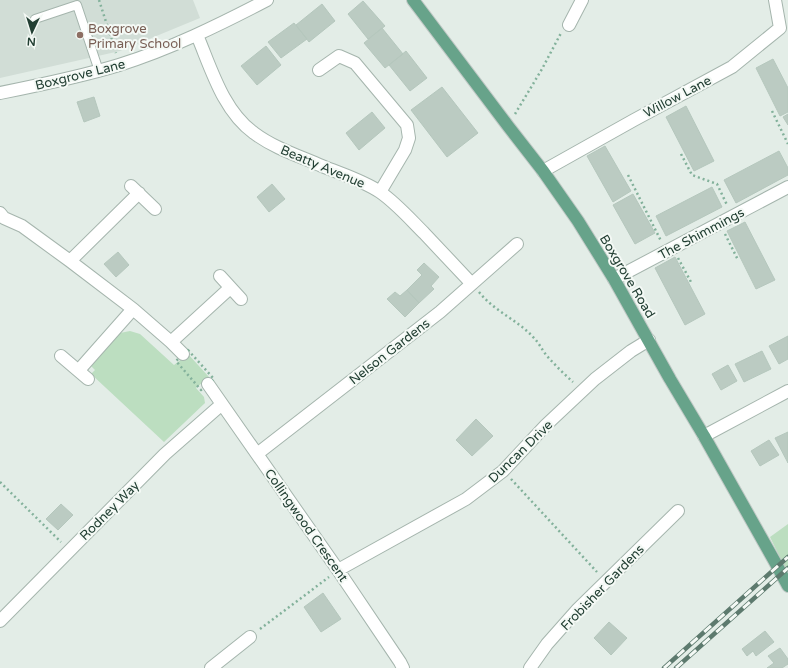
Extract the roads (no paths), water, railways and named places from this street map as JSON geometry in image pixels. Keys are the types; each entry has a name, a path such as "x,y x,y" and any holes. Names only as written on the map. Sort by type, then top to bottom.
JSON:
{"main road":[{"name":"Boxgrove Road","path":"413,0 543,171 578,221 614,279 787,583"}],"street":[{"name":"Boxgrove Lane","path":"0,93 120,65 197,35 267,0"},
{"path":"570,25 582,0"},
{"name":"Willow Lane","path":"543,171 732,67 780,28 775,0"},
{"name":"Beatty Avenue","path":"197,35 219,88 229,106 239,120 253,133 270,144 360,181 380,192 403,211 472,284"},
{"path":"319,70 339,56 355,63 407,125 409,138 405,150 380,192"},
{"name":"The Shimmings","path":"614,279 788,187"},
{"path":"70,261 135,190 155,209"},
{"path":"1,219 22,226 70,261 133,309 183,354"},
{"name":"Nelson Gardens","path":"257,454 440,312 517,244"},
{"path":"220,276 242,299"},
{"path":"171,342 230,288"},
{"path":"79,370 133,309"},
{"name":"Duncan Drive","path":"338,570 466,499 503,471 546,425 595,379 631,351 649,340"},
{"path":"62,356 88,378"},
{"name":"Collingwood Crescent","path":"208,384 338,570 403,668"},
{"path":"704,436 788,391"},
{"name":"Rodney Way","path":"0,621 165,454 222,404"},
{"name":"Frobisher Gardens","path":"530,668 578,609 678,511"},
{"path":"211,668 250,637"}],"lane":[{"path":"35,18 77,5 99,71"}],"railway":[{"path":"664,668 788,557"},
{"path":"676,668 788,568"}],"place":[{"name":"Boxgrove Primary School","path":"80,35"}]}
